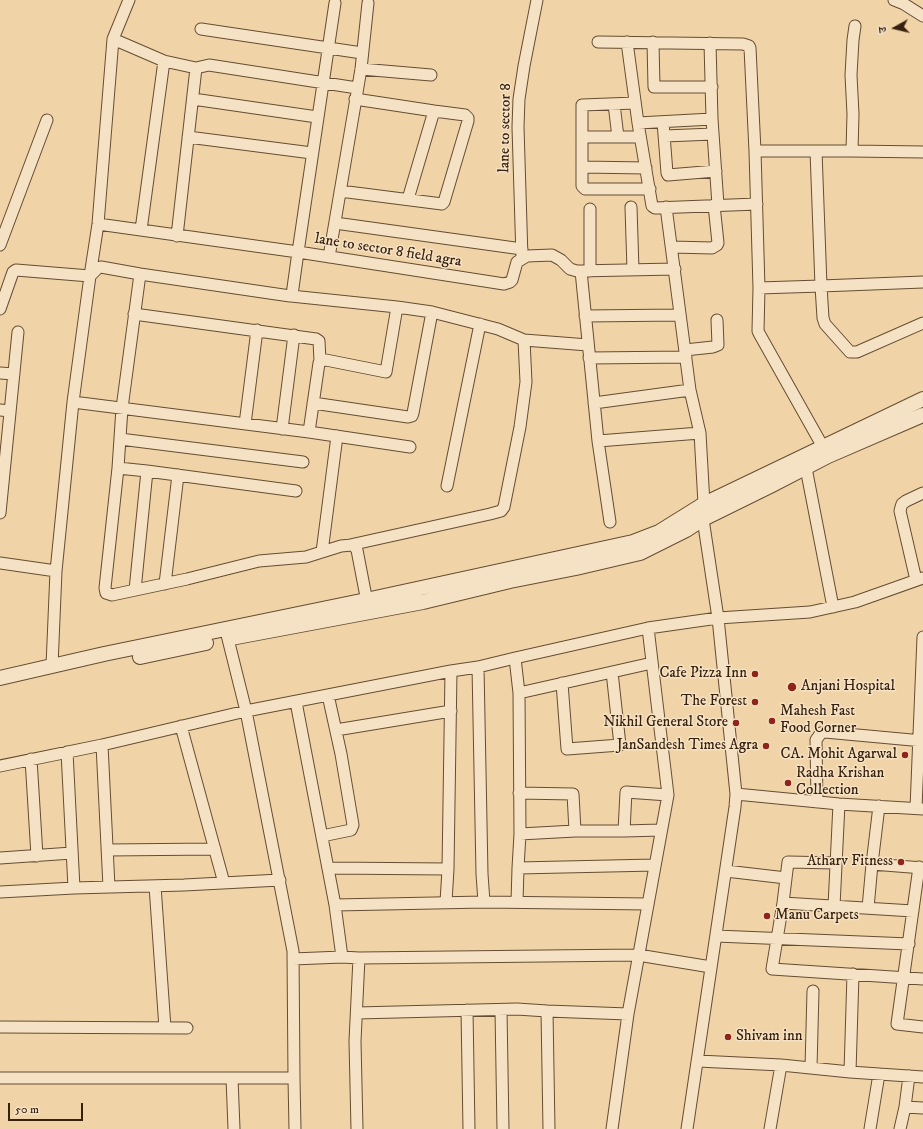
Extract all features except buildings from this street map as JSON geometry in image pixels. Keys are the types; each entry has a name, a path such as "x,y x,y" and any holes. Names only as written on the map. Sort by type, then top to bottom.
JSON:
{"street":[{"path":"52,666 56,571 73,402 98,224 113,39 130,0"},
{"name":"lane to sector 8","path":"522,253 518,127 519,99 537,0"},
{"path":"894,0 904,4 923,16"},
{"path":"98,224 298,252 322,82 335,3"},
{"path":"328,257 361,69 368,3"},
{"path":"852,151 853,114 851,75 852,40 855,26"},
{"path":"201,29 362,53"},
{"path":"113,39 164,61 196,68 209,65 322,82 356,93 434,111 465,114 468,118 444,202 442,204 340,191"},
{"path":"598,42 746,44 750,48 757,204 759,288 758,326 760,335 823,447"},
{"path":"627,42 638,124 652,206 656,208 757,204"},
{"path":"653,42 654,87 712,87"},
{"path":"672,247 712,248 718,243 710,43"},
{"path":"141,230 164,61"},
{"path":"177,236 196,68"},
{"path":"361,69 431,76"},
{"path":"193,99 317,117"},
{"path":"635,103 582,105 582,186 584,189 650,189"},
{"path":"614,104 618,137"},
{"path":"408,199 434,111"},
{"path":"638,124 712,119"},
{"path":"0,245 47,120"},
{"path":"663,122 666,173 668,175 716,171"},
{"path":"664,136 713,134"},
{"path":"188,137 312,152"},
{"path":"582,137 640,137"},
{"path":"755,151 923,152"},
{"path":"816,151 821,286 823,318 825,324 850,352 857,352 923,323"},
{"path":"582,167 646,168"},
{"path":"631,207 633,270"},
{"path":"666,207 690,390 700,433 704,504 703,519 718,618 736,794 736,806 688,1129"},
{"path":"590,209 585,271 585,316 598,441 610,522"},
{"path":"334,223 522,253 527,256 552,255 561,260 570,270 675,269"},
{"name":"lane to sector 8 field agra","path":"291,296 298,252 504,284 512,280 515,265 522,253"},
{"path":"0,309 14,270 90,276 100,267 291,296 432,312 498,329 524,340 588,345"},
{"path":"140,274 122,408 118,468 105,591 106,593 112,595 259,562 306,557 350,545 501,511 504,507 520,427 526,382 524,340"},
{"path":"759,288 923,282"},
{"path":"320,361 326,360 386,372 397,307"},
{"path":"313,403 408,417 412,416 414,413 432,312"},
{"path":"134,314 294,335 318,340 320,361 318,366 309,432"},
{"path":"585,316 680,315"},
{"path":"590,358 685,353 713,347 718,345 718,320"},
{"path":"447,486 480,324"},
{"path":"245,424 257,330"},
{"path":"0,513 5,411 14,374 18,332"},
{"path":"282,429 294,335"},
{"path":"0,373 14,374"},
{"path":"594,403 690,390"},
{"path":"0,678 52,666 227,634 367,606 622,546 659,532 704,504 923,399"},
{"path":"73,402 309,432 410,447"},
{"path":"367,606 423,602 510,581 640,553 686,530 703,519 828,456 923,415"},
{"path":"598,441 700,433"},
{"path":"322,552 337,436"},
{"path":"120,438 303,462"},
{"path":"118,468 296,491"},
{"path":"806,468 833,607"},
{"path":"135,590 147,471"},
{"path":"165,584 178,475"},
{"path":"0,766 102,745 246,710 296,702 478,667 648,628 718,618 810,612 855,602 919,579 901,507 906,501 923,493"},
{"path":"350,545 354,546 357,550 367,606"},
{"path":"0,563 56,571"},
{"path":"612,1129 628,1014 668,795 648,628"},
{"path":"0,688 227,634"},
{"path":"227,634 246,710 293,951 295,1129"},
{"path":"736,794 839,804 920,808 923,637"},
{"path":"515,658 519,693 520,834 517,902"},
{"path":"519,693 652,663"},
{"path":"478,667 482,874 484,902"},
{"path":"446,902 448,869 451,671"},
{"path":"562,683 568,749 620,745 612,672"},
{"path":"322,836 351,830 353,825 336,730 328,695"},
{"path":"296,702 335,905 342,957"},
{"path":"336,730 451,711"},
{"path":"181,726 224,883"},
{"path":"818,802 816,740 821,733 825,732 921,741"},
{"path":"102,745 109,887"},
{"path":"67,752 74,888"},
{"path":"31,759 37,856"},
{"path":"624,832 626,792 668,795"},
{"path":"519,793 573,794 576,831"},
{"path":"834,906 839,804"},
{"path":"868,908 878,806"},
{"path":"520,834 576,831 624,832 661,830"},
{"path":"108,850 215,849"},
{"path":"0,858 72,853"},
{"path":"836,863 788,862 772,970 923,979"},
{"path":"872,864 921,867 913,911 897,1024 923,1027"},
{"path":"518,868 655,865"},
{"path":"328,868 448,869"},
{"path":"726,871 786,878"},
{"path":"0,892 280,880"},
{"path":"155,886 165,1028"},
{"path":"335,905 446,902 648,904"},
{"path":"783,903 913,911"},
{"path":"716,936 908,944"},
{"path":"293,959 342,957 638,955 712,967"},
{"path":"357,1129 355,1041 359,958"},
{"path":"850,1072 853,974"},
{"path":"811,1068 814,991"},
{"path":"357,1013 517,1009 547,1012 628,1014"},
{"path":"467,1010 468,1129"},
{"path":"501,1010 503,1129"},
{"path":"547,1012 549,1129"},
{"path":"0,1027 187,1028"},
{"path":"698,1061 781,1065 850,1072 923,1076"},
{"path":"770,1129 781,1065"},
{"path":"870,1129 878,1074"},
{"path":"900,1129 905,1107 909,1076"},
{"path":"0,1078 294,1078"},
{"path":"232,1078 234,1129"},
{"path":"905,1107 923,1108"}],"place":[{"name":"Cafe Pizza Inn","path":"755,674"},
{"name":"Anjani Hospital","path":"792,687"},
{"name":"The Forest","path":"755,702"},
{"name":"Mahesh Fast Food Corner","path":"772,721"},
{"name":"Nikhil General Store","path":"736,723"},
{"name":"JanSandesh Times Agra","path":"766,746"},
{"name":"CA. Mohit Agarwal","path":"905,755"},
{"name":"Radha Krishan Collection","path":"788,783"},
{"name":"Atharv Fitness","path":"901,862"},
{"name":"Manu Carpets","path":"767,916"},
{"name":"Shivam inn","path":"728,1037"}]}
